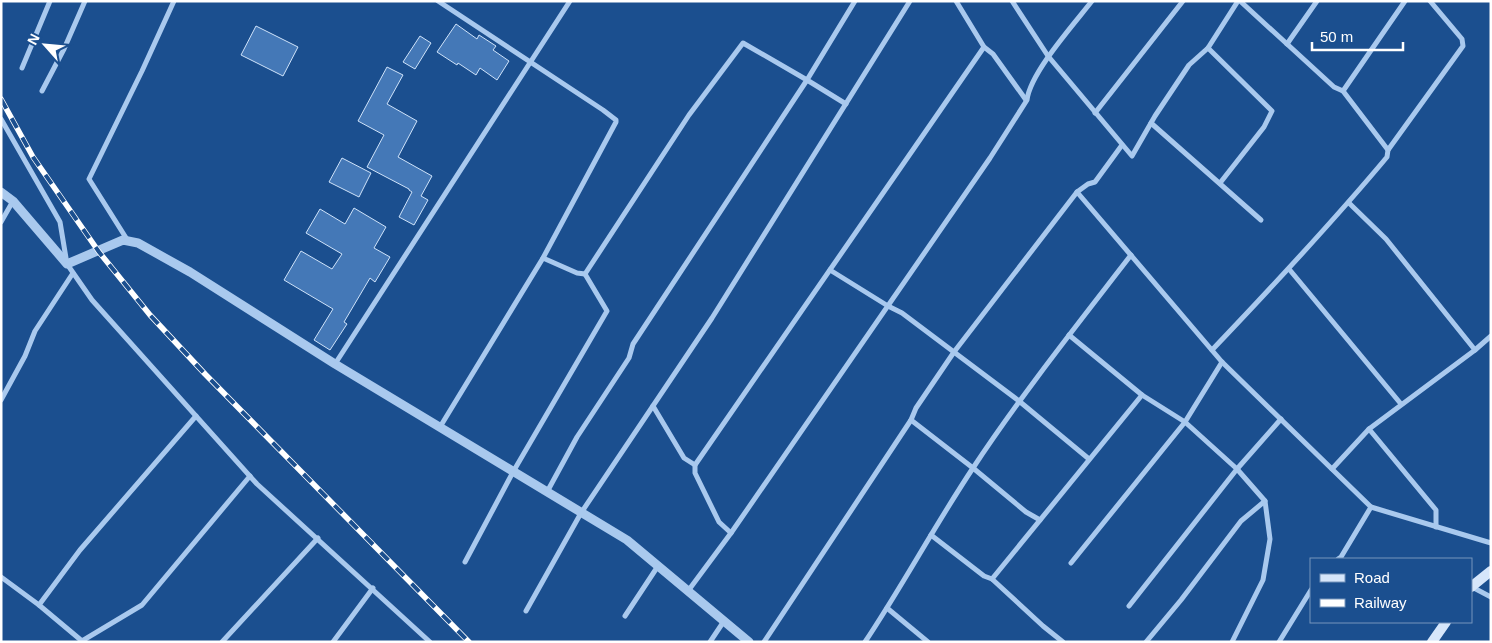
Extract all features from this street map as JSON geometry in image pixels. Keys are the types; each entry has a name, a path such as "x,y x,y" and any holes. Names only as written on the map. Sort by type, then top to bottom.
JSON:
{"main road":[{"path":"1472,586 1491,571"},
{"path":"1432,642 1445,623"}],"street":[{"path":"42,91 64,49 85,1"},
{"path":"128,242 88,179 142,71 174,1"},
{"path":"438,1 616,120 544,258 440,428"},
{"path":"335,364 570,1"},
{"path":"547,492 577,438 629,358 633,344 807,80 855,1"},
{"path":"526,611 581,513 712,318 910,1"},
{"path":"956,1 984,47 993,54 1026,100"},
{"path":"1012,1 1048,56 1132,156 1189,65 1208,48 1239,1 1334,87 1343,91 1388,150"},
{"path":"688,591 732,533 990,158 1026,100 1028,92 1048,56 1092,1"},
{"path":"1096,113 1182,1"},
{"path":"1287,44 1317,1"},
{"path":"1343,91 1405,1"},
{"path":"1212,350 1349,203 1387,157 1388,150 1463,46 1462,39 1430,1"},
{"path":"22,68 49,2"},
{"path":"586,274 689,115 743,43 846,104"},
{"path":"732,533 720,522 695,473 694,465 984,47"},
{"path":"1208,48 1272,111 1264,127 1220,183"},
{"path":"1,119 60,222 67,264"},
{"path":"1151,123 1261,220"},
{"path":"764,642 954,352 1077,192 1088,184 1095,182 1122,145"},
{"path":"1,192 13,201 67,264 92,300 257,484 430,642"},
{"path":"1077,192 1222,362 1371,507 1491,543"},
{"path":"1,222 13,201"},
{"path":"1349,203 1386,239 1474,350"},
{"path":"67,264 123,240 138,243 190,272 335,364 626,540 749,642"},
{"path":"865,642 973,468 1069,335 1131,255"},
{"path":"544,258 577,273 586,274"},
{"path":"1289,269 1401,404"},
{"path":"830,270 902,313 1020,402 1089,459"},
{"path":"1,400 25,356 35,332 73,273"},
{"path":"465,562 513,472 607,312 586,274"},
{"path":"1069,335 1142,395 1185,422 1237,469 1265,502 1270,539 1263,580 1232,642"},
{"path":"1332,469 1369,429 1491,336"},
{"path":"1071,563 1185,422 1222,362"},
{"path":"992,579 1142,395"},
{"path":"652,406 684,458 694,465"},
{"path":"39,605 80,550 196,416"},
{"path":"1129,606 1237,469 1281,419"},
{"path":"911,420 1026,512 1040,520"},
{"path":"1369,429 1436,510 1436,527"},
{"path":"1,577 39,605 82,641 142,605 250,476"},
{"path":"1146,642 1181,600 1241,521 1265,502"},
{"path":"1340,558 1371,507"},
{"path":"931,535 984,576 992,579 1063,642"},
{"path":"222,642 318,538"},
{"path":"625,616 658,566"},
{"path":"333,642 372,588"},
{"path":"1472,588 1491,597"},
{"path":"1279,642 1310,592"},
{"path":"887,608 928,642"},
{"path":"710,642 724,621"}],"building":[{"path":"456,24 477,39 479,35 496,46 493,50 509,61 497,80 480,68 476,75 437,52"},
{"path":"256,26 298,47 283,76 241,55"},
{"path":"420,36 431,43 415,69 403,62"},
{"path":"387,67 403,75 387,104 417,121 398,157 432,176 421,196 428,200 414,225 399,217 412,192 367,167 384,135 358,121"},
{"path":"342,158 371,173 359,197 329,182"},
{"path":"354,208 386,227 374,248 390,257 375,282 370,278 344,322 347,324 330,350 314,340 333,309 284,280 301,251 332,269 342,254 306,233 320,209 345,224"}],"railway":[{"path":"1,99 33,157 99,252 150,315 205,374 469,642"}]}
